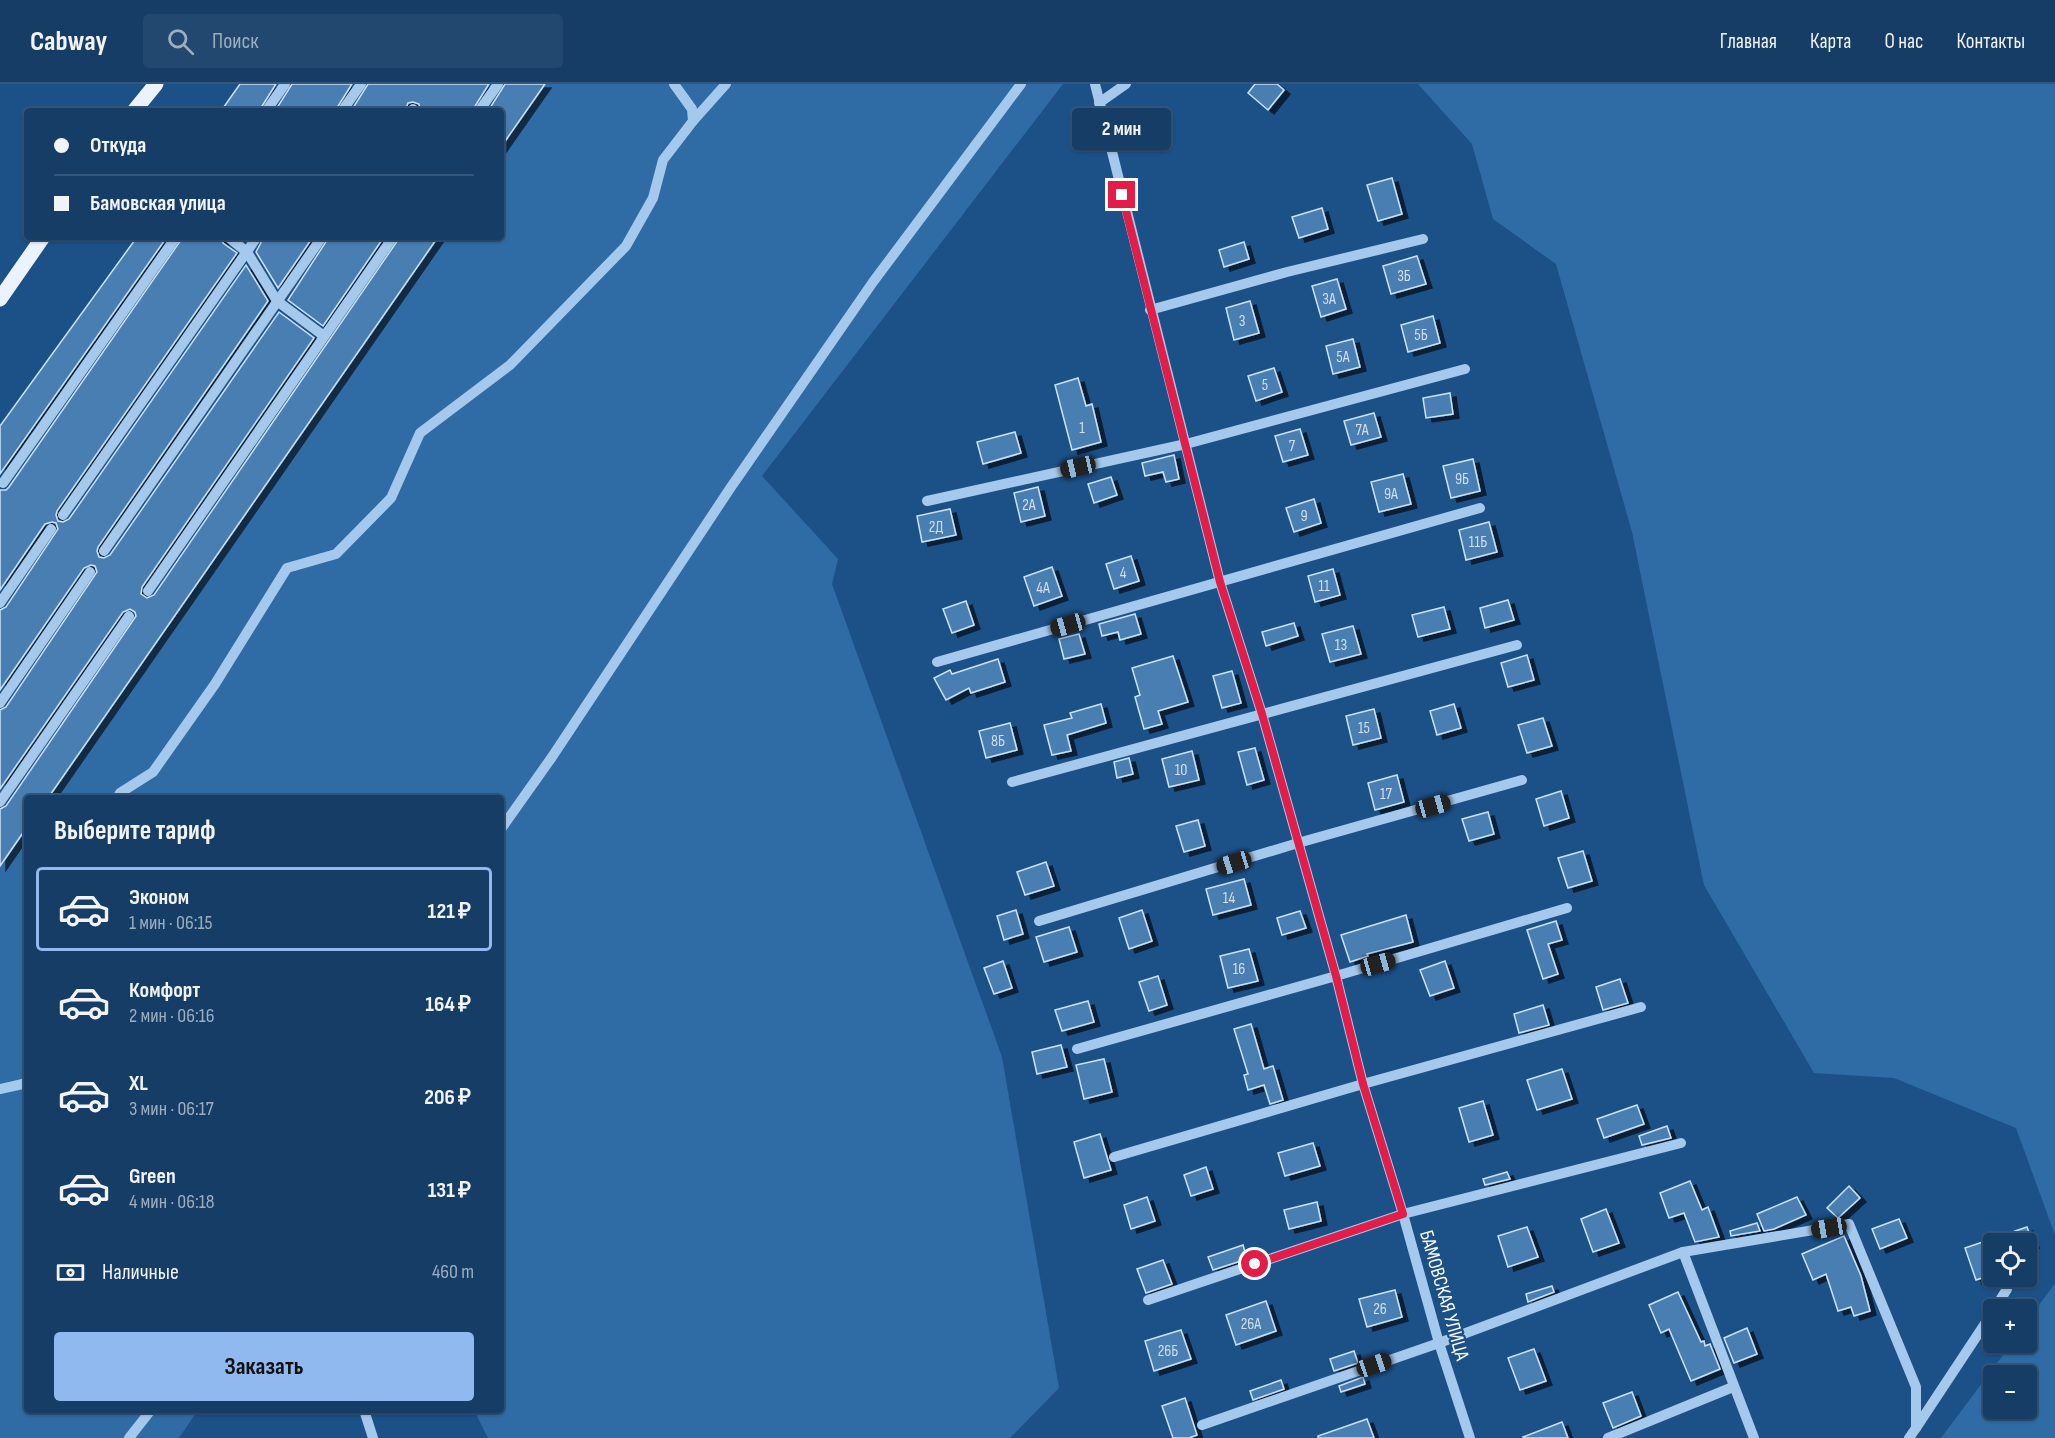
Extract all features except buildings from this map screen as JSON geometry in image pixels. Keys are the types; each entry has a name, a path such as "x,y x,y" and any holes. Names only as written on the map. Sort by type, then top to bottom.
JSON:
{"main road":[{"path":"136,108 156,84"},
{"path":"0,299 41,240"}],"street":[{"path":"268,108 285,84"},
{"path":"344,108 361,84"},
{"path":"481,108 498,84"},
{"path":"674,84 692,109 693,121"},
{"path":"119,795 153,772 214,684 287,568 336,554 391,498 420,433 510,365 626,246 652,198 663,160 726,84"},
{"path":"504,825 552,757 731,487 873,282 1021,84"},
{"name":"БАМОВСКАЯ УЛИЦА","path":"1095,84 1220,582 1262,714 1336,976 1363,1084 1439,1343 1470,1438"},
{"path":"1099,103 1126,84"},
{"path":"1150,310 1287,272 1423,239"},
{"path":"3,483 174,240"},
{"path":"232,240 247,252 277,301 324,336"},
{"path":"63,515 255,240"},
{"path":"104,551 320,240"},
{"path":"148,591 391,240"},
{"path":"927,501 1186,444 1466,369"},
{"path":"937,662 1480,508"},
{"path":"0,603 51,529"},
{"path":"0,703 90,572"},
{"path":"0,801 129,616"},
{"path":"1012,782 1517,645"},
{"path":"1039,921 1298,843 1522,780"},
{"path":"1077,1049 1567,908"},
{"path":"1113,1156 1641,1007"},
{"path":"0,1089 24,1084"},
{"path":"1148,1300 1403,1214 1681,1143"},
{"path":"1202,1425 1439,1343 1683,1252 1850,1224 1916,1387 1916,1428"},
{"path":"1683,1252 1754,1438"},
{"path":"2001,1299 2007,1289"},
{"path":"1909,1438 1983,1327"},
{"path":"1608,1438 1733,1387"},
{"path":"129,1438 149,1413"},
{"path":"365,1413 373,1438"}],"shaded area":[{"path":"545,84 1063,84 762,476 838,559 832,584 1002,1057 1059,1388 1010,1438 488,1438 476,1413 504,1413 504,795 50,795 436,240 504,240 504,143"},
{"path":"1418,84 2055,84 2055,1235 2016,1128 1894,1078 1814,1073 1704,885 1632,532 1556,264 1493,219 1472,144"},
{"path":"24,831 24,1413 196,1413 179,1438 0,1438 0,866"},
{"path":"2055,1283 2055,1438 1941,1438 1983,1382 1983,1419 2037,1419 2037,1365 1996,1365 2005,1353 2037,1353 2037,1308"}],"route":[{"path":"1122,195 1220,582 1262,714 1336,976 1363,1084 1403,1214 1255,1264"}]}
